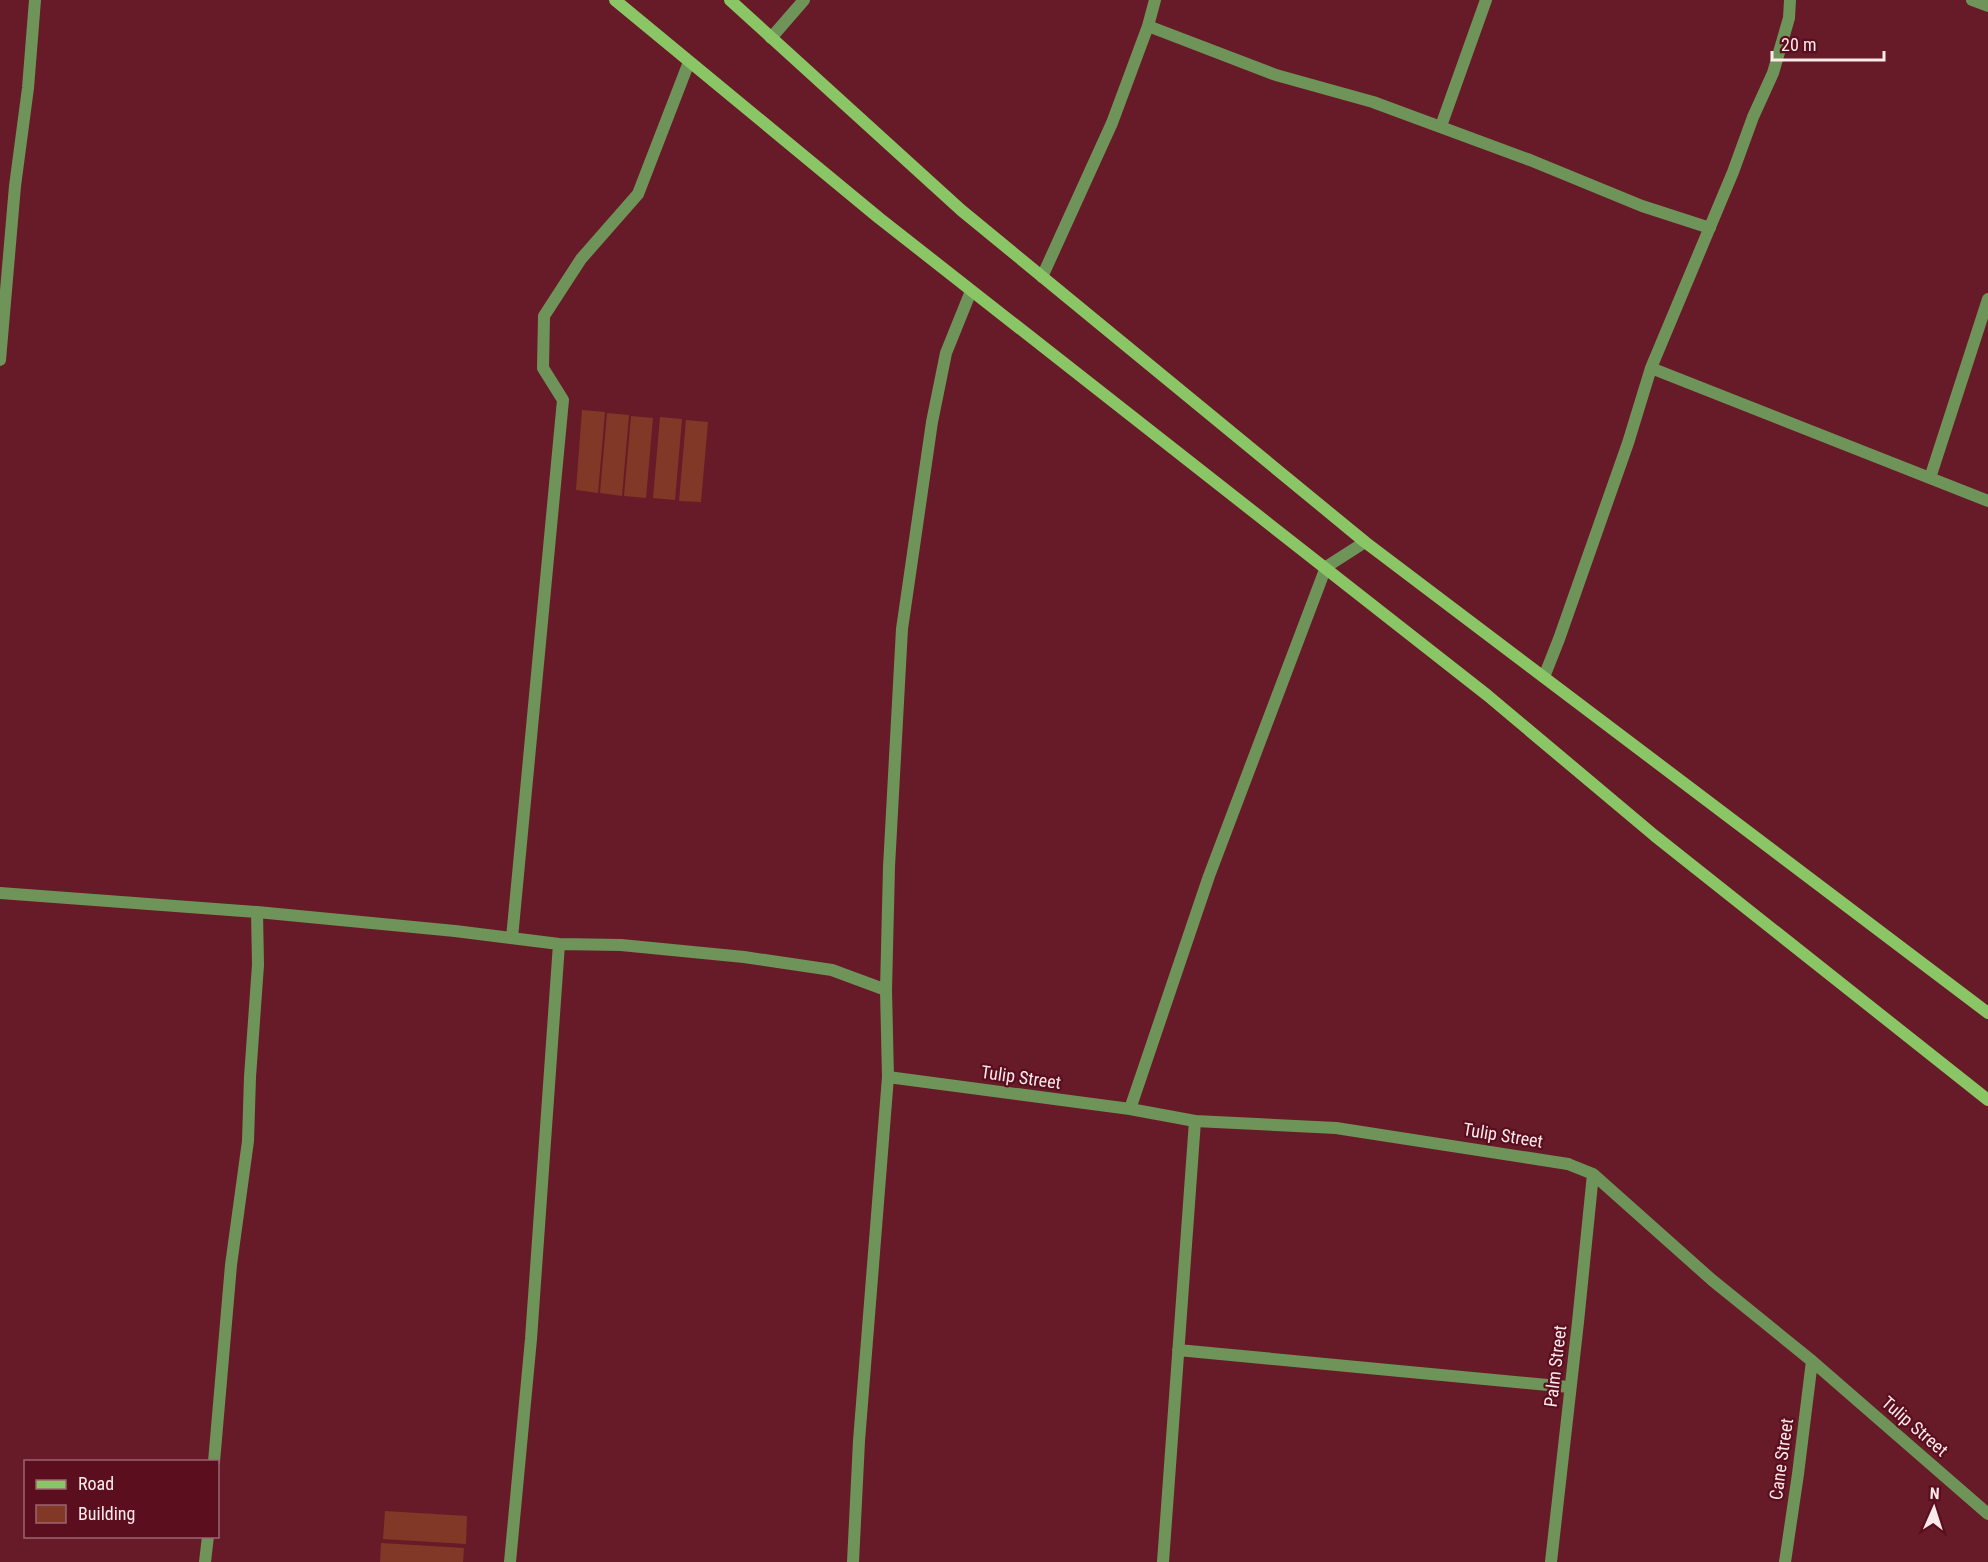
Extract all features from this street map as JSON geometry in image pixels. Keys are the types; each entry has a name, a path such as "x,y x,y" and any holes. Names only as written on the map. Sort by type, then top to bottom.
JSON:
{"street":[{"path":"0,360 15,186 28,88 35,0"},
{"path":"615,0 971,291 1326,567 1486,695 1655,836 1988,1100"},
{"path":"730,0 961,210 1365,542 1988,1013"},
{"path":"771,38 804,0"},
{"path":"1042,277 1112,123 1148,26 1155,0"},
{"path":"1441,126 1486,0"},
{"path":"1544,677 1628,442 1651,368 1773,73 1789,18 1790,0"},
{"path":"1972,0 1988,6"},
{"path":"1148,26 1276,75 1373,102 1441,126 1642,206 1710,228"},
{"path":"512,938 563,400 543,368 544,316 581,260 638,194 689,62"},
{"path":"853,1562 859,1441 888,1077 886,990 889,867 902,629 932,422 946,353 971,291"},
{"path":"1930,478 1988,299"},
{"path":"1651,368 1988,501"},
{"path":"1130,1109 1209,876 1326,567 1365,542"},
{"path":"0,893 257,912 560,944 621,945 744,957 832,970 886,990"},
{"path":"214,1460 231,1265 248,1141 258,965 257,912"},
{"path":"510,1562 531,1339 560,944"},
{"name":"Tulip Street","path":"888,1077 1130,1109 1195,1121 1336,1128 1568,1164 1593,1174 1712,1280 1812,1361 1988,1514"},
{"path":"1163,1562 1195,1121"},
{"name":"Palm Street","path":"1551,1562 1593,1174"},
{"path":"1178,1350 1569,1387"},
{"name":"Cane Street","path":"1785,1562 1812,1361"},
{"path":"206,1562 208,1538"}],"building":[{"path":"582,410 605,412 598,493 576,490"},
{"path":"607,413 629,415 622,496 600,493"},
{"path":"631,416 653,418 646,498 624,496"},
{"path":"660,417 682,419 675,500 653,498"},
{"path":"686,420 708,422 701,502 679,501"},
{"path":"385,1511 467,1516 466,1544 383,1539"},
{"path":"381,1543 464,1548 463,1562 380,1562"}]}
